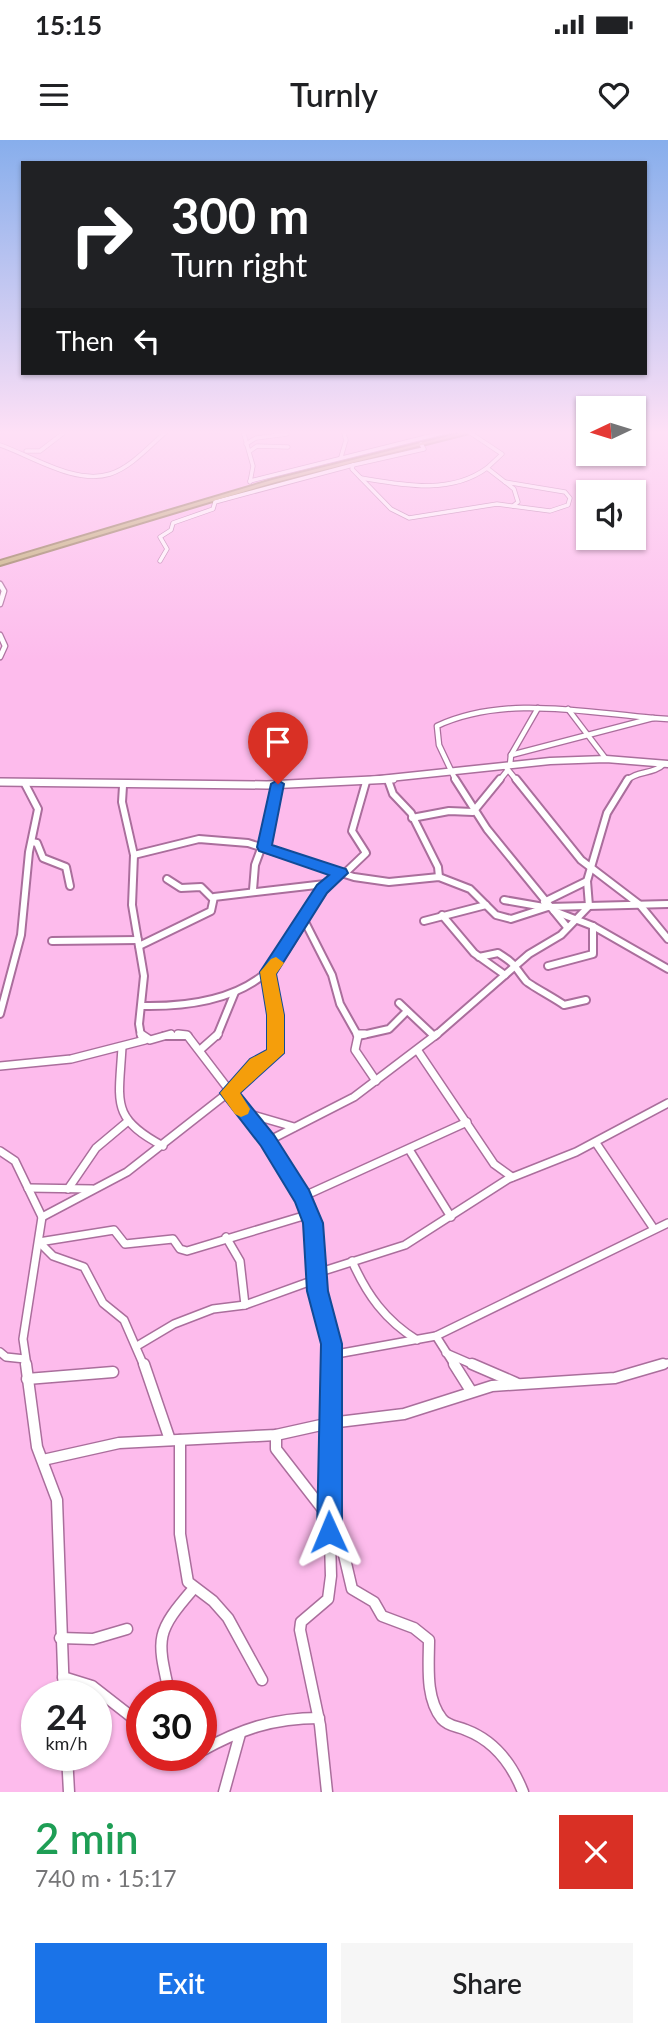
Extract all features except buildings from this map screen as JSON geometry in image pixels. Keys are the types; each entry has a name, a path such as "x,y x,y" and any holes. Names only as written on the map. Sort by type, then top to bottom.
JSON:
{"highway":[{"path":"0,563 175,508"}],"street":[{"path":"160,561 166,555 167,548 159,539 171,530 173,523 213,508"},
{"path":"390,508 409,518 476,508"},
{"path":"531,508 556,511 563,508"},
{"path":"0,584 4,591 1,601"},
{"path":"0,635 5,646 0,657"},
{"path":"473,811 507,767 538,708"},
{"path":"567,927 547,907 473,811 461,787 449,772 435,739 437,726 478,713 538,708 668,719"},
{"path":"568,709 606,759"},
{"path":"511,755 653,718"},
{"path":"0,782 123,786 366,782 606,759 666,764"},
{"path":"268,1140 328,1112 418,1051 517,965 577,919 589,906 587,881 590,868 618,793 632,776 660,770 666,764"},
{"path":"507,767 590,868 640,905 668,939"},
{"path":"387,780 393,794 412,818 438,867 439,877"},
{"path":"212,898 253,890 304,888 327,883 342,873 366,853 352,831 366,782"},
{"path":"0,1014 21,935 38,809 25,784"},
{"path":"253,890 255,865 263,847 278,784"},
{"path":"123,786 122,802 134,855 131,891 144,976 139,1031 145,1040"},
{"path":"412,818 449,811 473,811"},
{"path":"134,855 202,839 263,847 342,873 389,882 439,877 470,889 496,915 511,919 547,907 587,881"},
{"path":"32,842 37,843 38,854 42,859 66,867 70,886"},
{"path":"52,941 138,943 211,911 212,898 201,887 181,888 167,879"},
{"path":"142,1006 168,1006 235,992 268,972 281,957 327,883"},
{"path":"504,900 547,907 668,904"},
{"path":"424,921 486,905"},
{"path":"547,907 593,926 668,969"},
{"path":"442,915 479,957 505,975"},
{"path":"303,918 332,975 340,1004 358,1036 355,1050 376,1081"},
{"path":"548,966 593,954 593,926"},
{"path":"479,957 495,952 517,965 527,984 545,990 564,1005 586,1000"},
{"path":"41,1217 127,1172 229,1093 256,1065 276,1053 276,1015 268,972"},
{"path":"200,1050 222,1033 235,992"},
{"path":"399,1003 435,1036"},
{"path":"358,1036 389,1029 407,1011"},
{"path":"0,1066 71,1059 184,1033 268,1140 310,1214 316,1239 317,1276 330,1333 328,1599 302,1622 300,1630 319,1718 327,1792"},
{"path":"122,1047 121,1083 127,1122 163,1146"},
{"path":"418,1051 498,1170 512,1177"},
{"path":"138,1346 174,1324 213,1309 245,1305 352,1261 405,1245 512,1177 596,1143 668,1103"},
{"path":"244,1112 295,1127"},
{"path":"68,1189 96,1148 127,1122"},
{"path":"302,1197 410,1151 467,1122"},
{"path":"596,1143 654,1229"},
{"path":"0,1151 15,1161 41,1217 24,1320 25,1359 34,1434 57,1500 63,1680"},
{"path":"410,1151 451,1217"},
{"path":"28,1188 94,1189"},
{"path":"39,1242 114,1230 125,1244 173,1239 180,1249 187,1251 226,1237 310,1214"},
{"path":"331,1355 436,1336 668,1223"},
{"path":"226,1237 240,1256 245,1305"},
{"path":"39,1242 53,1256 75,1262 88,1271 103,1303 124,1320 138,1346 175,1440 183,1561 187,1579 194,1588 214,1602 245,1645 262,1680"},
{"path":"352,1261 377,1309 386,1320 417,1340"},
{"path":"436,1336 471,1391"},
{"path":"0,1352 6,1357 25,1359"},
{"path":"446,1353 517,1384"},
{"path":"43,1460 120,1443 276,1435 330,1423 404,1414 471,1391 517,1384 615,1378 668,1363"},
{"path":"27,1379 113,1372"},
{"path":"276,1435 276,1449 330,1515 342,1539 344,1563 352,1590 374,1602 382,1616 414,1628 429,1640 428,1675 441,1717 450,1725 497,1746 515,1772 523,1792"},
{"path":"167,1680 159,1645 166,1620 194,1588"},
{"path":"60,1638 93,1639 127,1629"},
{"path":"63,1677 92,1686 126,1713"},
{"path":"217,1741 290,1717 319,1718"},
{"path":"224,1792 240,1734"},
{"path":"68,1771 69,1792"}],"slow traffic":[{"path":"241,1109 229,1093 256,1065 276,1053 276,1015 268,972 276,963"}],"route":[{"path":"278,784 264,847 340,873 322,889 281,957 268,972 276,1015 276,1053 256,1065 229,1093 268,1140 302,1197 313,1223 318,1291 331,1344 329,1532"}]}
